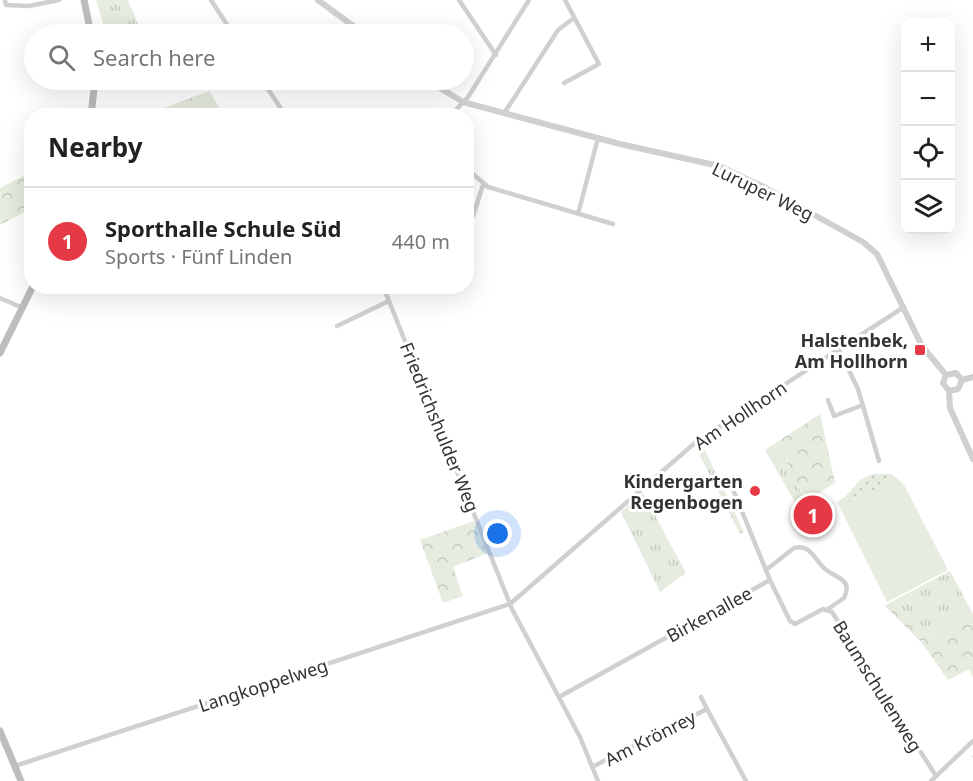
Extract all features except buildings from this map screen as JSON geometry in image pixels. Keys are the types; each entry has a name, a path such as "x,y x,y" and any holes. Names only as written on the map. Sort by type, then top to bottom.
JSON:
{"main road":[{"path":"84,0 89,24"},
{"path":"93,108 94,90"},
{"path":"0,352 30,294"},
{"path":"0,731 21,781"}],"street":[{"path":"5,0 6,5 29,6 59,0"},
{"path":"211,0 227,24"},
{"path":"318,0 350,24"},
{"path":"459,0 496,54"},
{"path":"474,86 530,0"},
{"path":"564,83 599,64 565,0"},
{"path":"505,112 558,30 574,18"},
{"path":"269,90 281,108"},
{"name":"Luruper Weg","path":"443,90 463,102 598,138 719,166 810,212 873,249 925,352 946,375"},
{"path":"457,108 471,90"},
{"path":"578,214 598,138"},
{"path":"474,176 483,185 613,224"},
{"path":"474,213 483,185"},
{"name":"Friedrichshulder Weg","path":"386,294 510,604 559,697 598,781"},
{"path":"0,298 22,308"},
{"path":"337,326 389,302"},
{"name":"Am Hollhorn","path":"510,604 696,442 904,307"},
{"path":"839,350 853,376 879,461"},
{"path":"962,380 956,373 946,375 943,383 949,391 950,408 973,459"},
{"path":"962,380 973,377"},
{"path":"949,391 958,389 962,380"},
{"path":"828,400 834,416 863,405"},
{"name":"Birkenallee","path":"559,697 770,580 732,487"},
{"path":"766,570 794,548 800,547 810,551 825,569 842,576 846,583 844,598 828,609"},
{"name":"Baumschulenweg","path":"770,580 790,621 795,624 828,609 936,776"},
{"name":"Langkoppelweg","path":"15,766 510,604"},
{"name":"Am Krönrey","path":"701,697 746,781"},
{"name":"Am Krönrey","path":"592,767 707,709"},
{"path":"931,781 972,744"}],"green space":[{"path":"96,0 128,0 138,24 103,24"},
{"path":"209,91 220,108 164,108"},
{"path":"24,176 24,213 0,225 0,188"},
{"path":"820,414 834,478 807,496 791,480 786,455 774,444"},
{"path":"701,442 744,532 740,534 696,448"},
{"path":"774,444 786,455 791,480 806,496 834,478 836,482 798,507 765,450"},
{"path":"873,474 891,474 898,479 850,503 846,496 861,479"},
{"path":"898,479 904,485 948,570 887,602 837,502 846,496 850,503"},
{"path":"643,493 686,573 660,592 621,512"},
{"path":"821,498 833,509 808,526 800,512"},
{"path":"474,521 488,553 453,567 463,596 443,603 420,540"},
{"path":"950,571 973,614 929,637 893,601"},
{"path":"893,601 929,637 973,614 973,677 969,669 948,680 921,642 885,606"}],"place":[{"name":"Halstenbek, Am Hollhorn","path":"920,350"},
{"name":"Kindergarten Regenbogen","path":"755,491"},
{"name":"Sporthalle Schule Süd","path":"813,515"}]}
